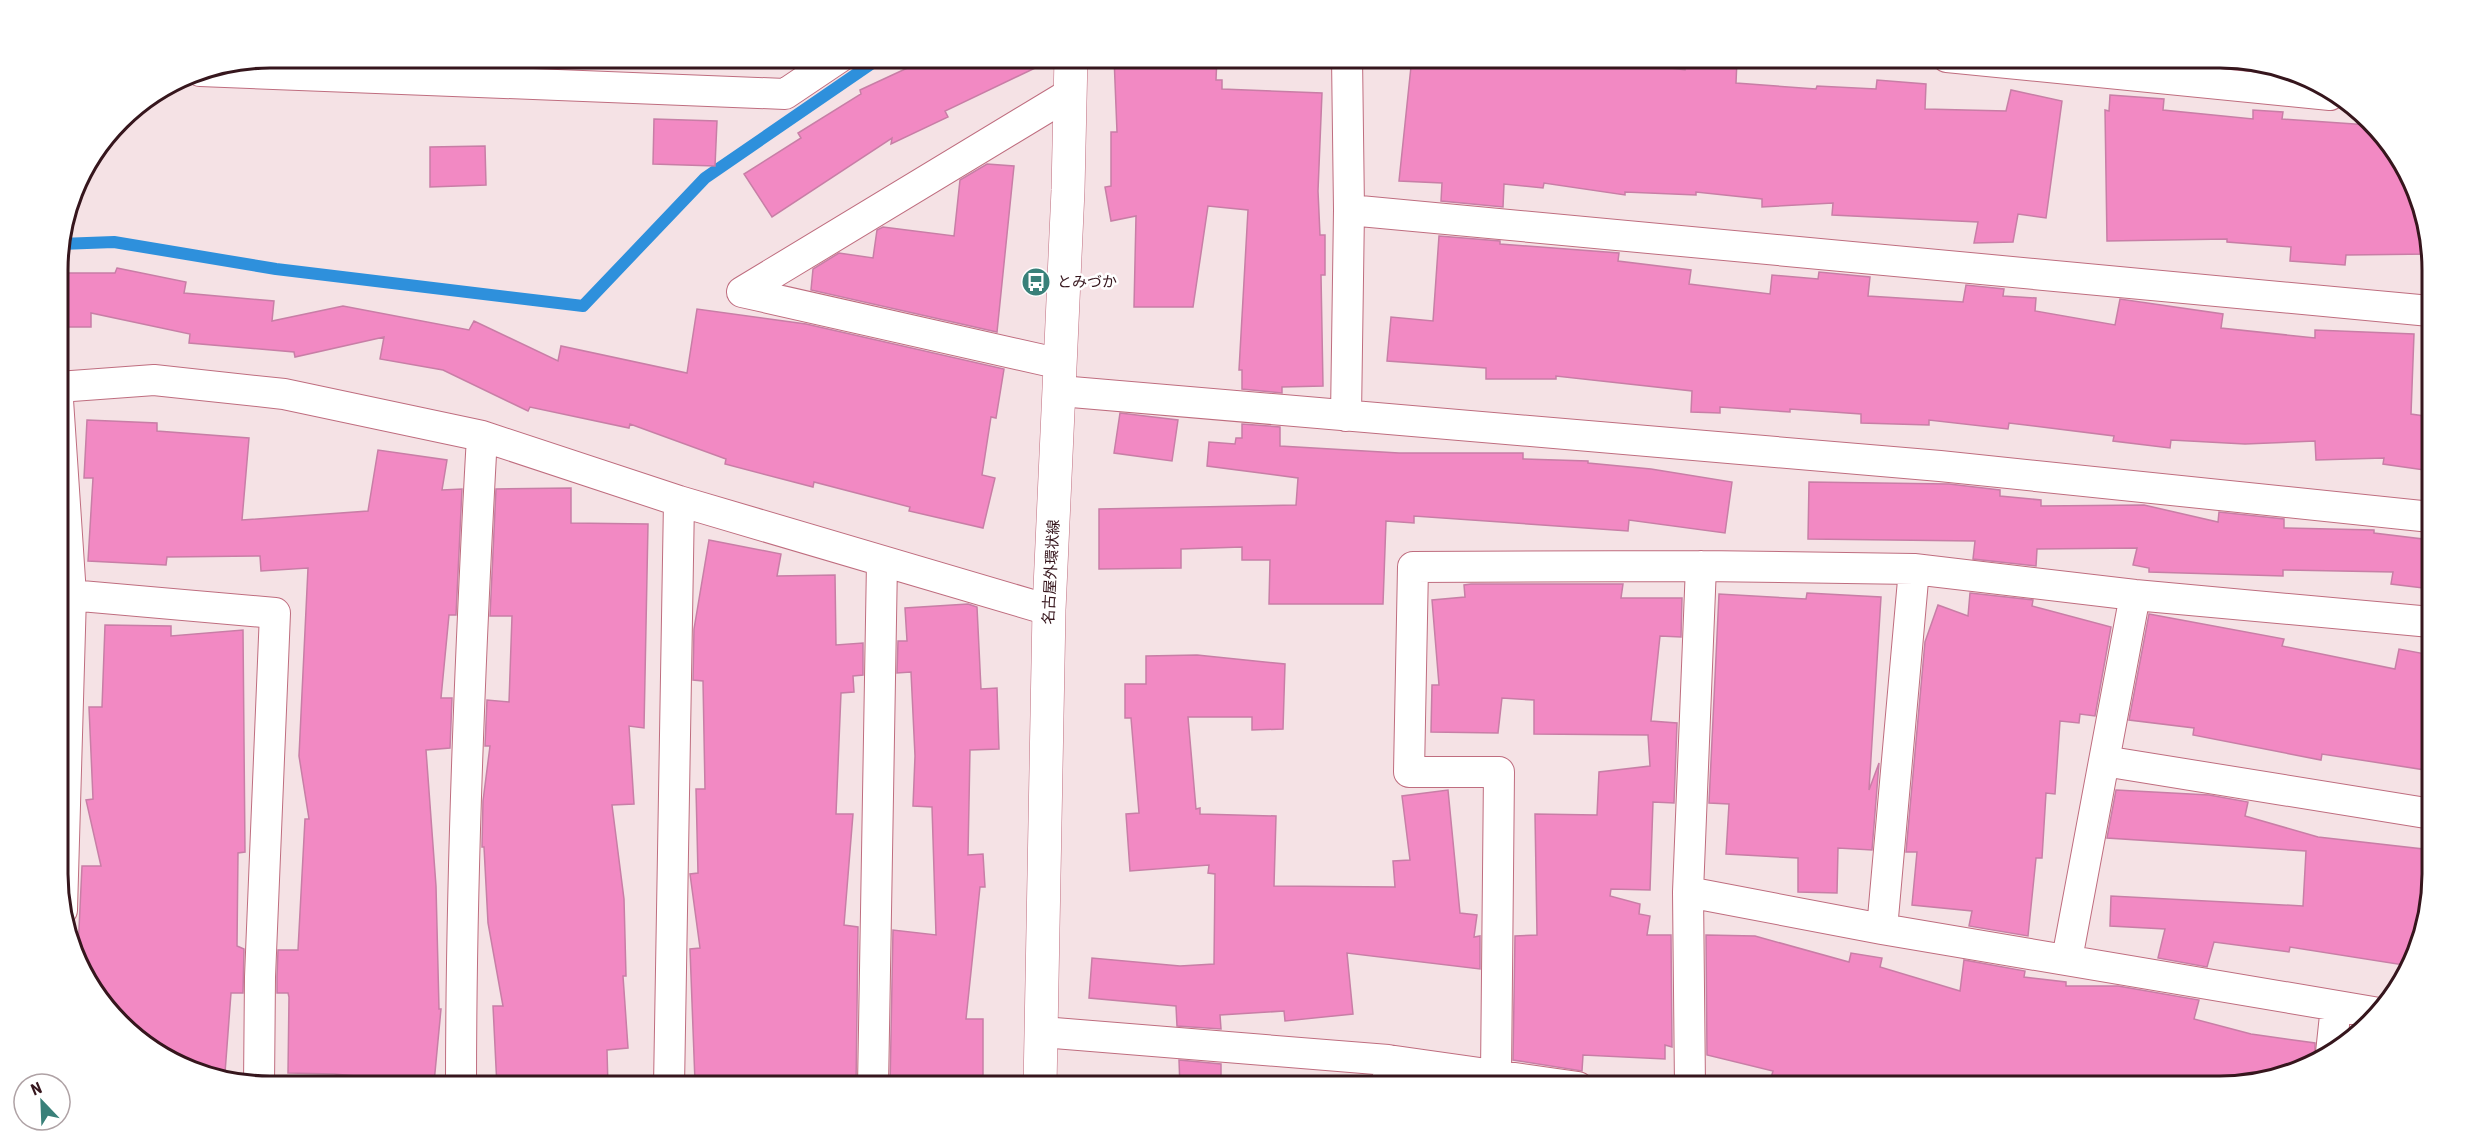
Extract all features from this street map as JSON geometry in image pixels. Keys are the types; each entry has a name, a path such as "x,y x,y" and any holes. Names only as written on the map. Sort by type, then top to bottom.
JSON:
{"main road":[{"name":"名古屋外環状線","path":"1040,1076 1049,610 1071,68"}],"street":[{"path":"227,72 785,94 824,68"},
{"path":"1347,68 1349,210 1347,416"},
{"path":"2068,68 2319,94"},
{"path":"1071,93 742,292 1060,378 1347,416 1940,466 2422,516"},
{"path":"1349,210 2422,309"},
{"path":"68,386 154,380 284,394 482,436 679,501 1049,610"},
{"path":"461,1076 461,977 471,647 482,436"},
{"path":"669,1076 679,501"},
{"path":"873,1076 882,562"},
{"path":"1690,1076 1688,892 1701,566"},
{"path":"1496,1075 1499,772 1409,771 1413,567 1701,566 1914,569 2135,595 2422,621"},
{"path":"1882,929 1914,569"},
{"path":"68,594 275,613 259,1076"},
{"path":"2067,958 2135,595"},
{"path":"2104,761 2422,812"},
{"path":"1688,892 1882,929 2067,958 2368,1011"},
{"path":"2332,1042 2336,1006"},
{"path":"1042,1032 1388,1073 1503,1076"}],"building":[{"path":"907,68 1035,68 945,111 948,117 891,144 892,138 772,217 744,174 801,138 798,133 861,94 860,90"},
{"path":"1114,68 1217,68 1216,80 1222,80 1222,89 1322,93 1318,191 1320,235 1325,235 1325,275 1321,275 1323,386 1282,387 1282,393 1242,389 1242,370 1239,370 1248,210 1208,206 1193,307 1134,307 1136,216 1111,221 1105,187 1111,186 1111,132 1117,132"},
{"path":"1411,68 1670,68 1685,70 1685,68 1737,68 1736,83 1816,89 1817,86 1876,89 1877,80 1926,84 1925,109 2006,111 2011,90 2062,101 2046,218 2018,214 2013,242 1974,243 1978,222 1832,215 1833,203 1762,207 1762,199 1696,192 1696,195 1625,192 1625,195 1544,183 1543,188 1504,184 1503,207 1441,201 1442,183 1399,181"},
{"path":"2110,95 2164,99 2163,110 2253,119 2253,110 2283,112 2282,119 2359,124 2380,146 2406,192 2415,217 2421,254 2346,255 2345,265 2290,261 2291,247 2227,242 2227,239 2107,241 2105,110 2109,111"},
{"path":"654,119 717,121 715,166 653,164"},
{"path":"485,146 486,185 430,187 430,147"},
{"path":"987,164 1014,166 997,332 811,290 813,269 839,253 873,258 877,230 883,227 954,236 960,180"},
{"path":"1439,236 1500,241 1500,244 1619,253 1618,261 1691,270 1689,284 1770,294 1772,275 1818,279 1819,272 1870,277 1868,296 1963,302 1966,285 2004,289 2003,296 2036,298 2035,311 2115,325 2120,299 2223,314 2221,328 2315,338 2315,330 2414,334 2411,414 2422,416 2422,470 2383,464 2384,458 2316,460 2315,441 2245,444 2171,440 2170,448 2113,441 2114,436 2009,423 2008,429 1929,420 1929,425 1861,423 1861,414 1790,409 1790,412 1720,407 1720,413 1691,412 1692,391 1556,376 1556,379 1486,379 1486,368 1387,361 1391,317 1433,321"},
{"path":"117,268 186,282 184,293 274,301 272,321 343,306 469,330 474,321 558,361 561,346 687,373 697,309 806,324 1004,369 996,418 991,417 982,475 995,478 983,528 909,511 910,507 814,482 813,487 725,464 726,459 630,424 629,428 530,407 528,411 443,370 380,359 384,337 295,357 294,352 189,343 190,334 91,313 91,327 68,327 68,273 115,273"},
{"path":"1120,413 1178,420 1172,461 1114,453"},
{"path":"87,420 157,423 157,431 249,438 242,520 368,511 378,450 447,460 442,490 462,489 456,615 449,615 441,698 452,698 450,748 426,750 436,886 439,1009 441,1009 435,1076 288,1073 289,997 288,993 277,993 278,950 298,950 305,819 309,819 299,756 308,568 261,571 260,556 167,557 166,565 88,561 93,478 84,478"},
{"path":"1242,424 1280,427 1280,446 1399,453 1523,453 1523,459 1588,461 1588,463 1651,469 1732,482 1725,533 1629,520 1628,531 1414,516 1414,523 1386,521 1383,604 1269,604 1270,560 1242,560 1242,547 1181,549 1181,568 1099,569 1099,509 1296,505 1298,478 1207,466 1209,442 1235,444 1236,438 1242,438"},
{"path":"1809,482 1949,484 2000,490 2000,496 2041,500 2041,506 2144,505 2218,522 2219,512 2284,519 2284,528 2374,530 2374,533 2422,539 2422,588 2391,584 2393,572 2283,570 2283,576 2149,572 2149,568 2133,565 2137,548 2037,549 2036,566 1973,559 1975,541 1808,539"},
{"path":"571,488 571,523 648,524 644,728 629,726 634,804 612,805 624,899 626,976 623,976 628,1048 607,1050 608,1076 496,1076 493,1006 503,1006 488,923 484,847 482,847 483,801 490,746 485,746 487,700 509,702 512,616 490,616 496,489"},
{"path":"709,540 781,554 777,576 835,575 836,645 863,643 863,675 853,676 854,692 841,693 836,814 853,814 844,925 858,927 856,1076 695,1076 690,949 700,948 690,874 698,873 696,789 705,789 703,681 693,680 694,629"},
{"path":"1471,584 1623,584 1621,598 1682,598 1681,637 1660,636 1651,721 1677,723 1674,803 1653,802 1650,890 1611,889 1610,896 1640,904 1639,914 1650,916 1647,935 1671,935 1672,1047 1665,1045 1665,1059 1583,1055 1582,1071 1513,1060 1515,936 1537,935 1535,814 1597,815 1599,772 1650,766 1648,735 1534,734 1534,700 1502,698 1498,733 1431,732 1432,685 1439,685 1432,600 1465,597 1464,585"},
{"path":"1807,593 1881,597 1869,790 1879,763 1872,850 1838,848 1837,893 1798,892 1798,858 1726,854 1729,804 1709,803 1719,594 1806,599"},
{"path":"1970,593 2033,600 2032,606 2111,627 2095,716 2080,714 2079,723 2060,721 2055,794 2046,793 2042,858 2036,858 2028,936 1969,926 1972,911 1912,905 1917,852 1906,852 1925,642 1938,605 1968,616"},
{"path":"968,604 977,607 981,689 997,688 999,749 970,750 968,855 983,854 985,887 980,887 966,1019 983,1019 983,1076 890,1076 893,930 936,935 932,807 913,806 915,756 911,672 897,673 898,641 907,641 905,608"},
{"path":"2149,614 2284,639 2282,646 2395,669 2399,649 2422,653 2422,769 2322,754 2321,760 2193,735 2194,728 2129,720"},
{"path":"105,625 171,626 171,636 243,630 245,852 238,853 237,946 244,949 243,993 231,993 225,1072 192,1061 146,1035 109,998 95,976 78,940 82,866 101,866 86,800 93,799 89,707 102,707"},
{"path":"1197,655 1285,664 1283,729 1252,730 1252,717 1188,717 1196,809 1200,808 1200,814 1276,816 1274,886 1395,887 1393,861 1410,860 1402,796 1448,790 1460,913 1477,915 1474,937 1480,936 1480,969 1347,953 1353,1014 1285,1021 1284,1011 1220,1015 1221,1029 1177,1026 1176,1006 1089,998 1092,958 1180,966 1214,964 1215,874 1208,873 1209,865 1130,871 1126,814 1139,813 1131,718 1125,718 1125,684 1146,684 1146,656"},
{"path":"2116,790 2209,795 2248,802 2245,816 2318,837 2422,849 2420,901 2411,940 2400,964 2290,947 2289,952 2214,942 2207,967 2158,958 2165,929 2110,926 2111,896 2303,906 2306,851 2107,838"},
{"path":"1706,935 1755,936 1849,962 1851,953 1882,958 1880,967 1960,991 1964,960 2025,971 2024,977 2066,982 2066,986 2118,986 2199,1000 2194,1019 2251,1034 2315,1043 2315,1052 2297,1061 2272,1070 2233,1076 1772,1076 1773,1071 1707,1055"},
{"path":"1179,1060 1221,1064 1221,1076 1180,1076"}],"waterway":[{"path":"69,244 114,242 276,269 583,306 705,178 865,68"}],"place":[{"name":"とみづか","path":"1036,282"}]}
